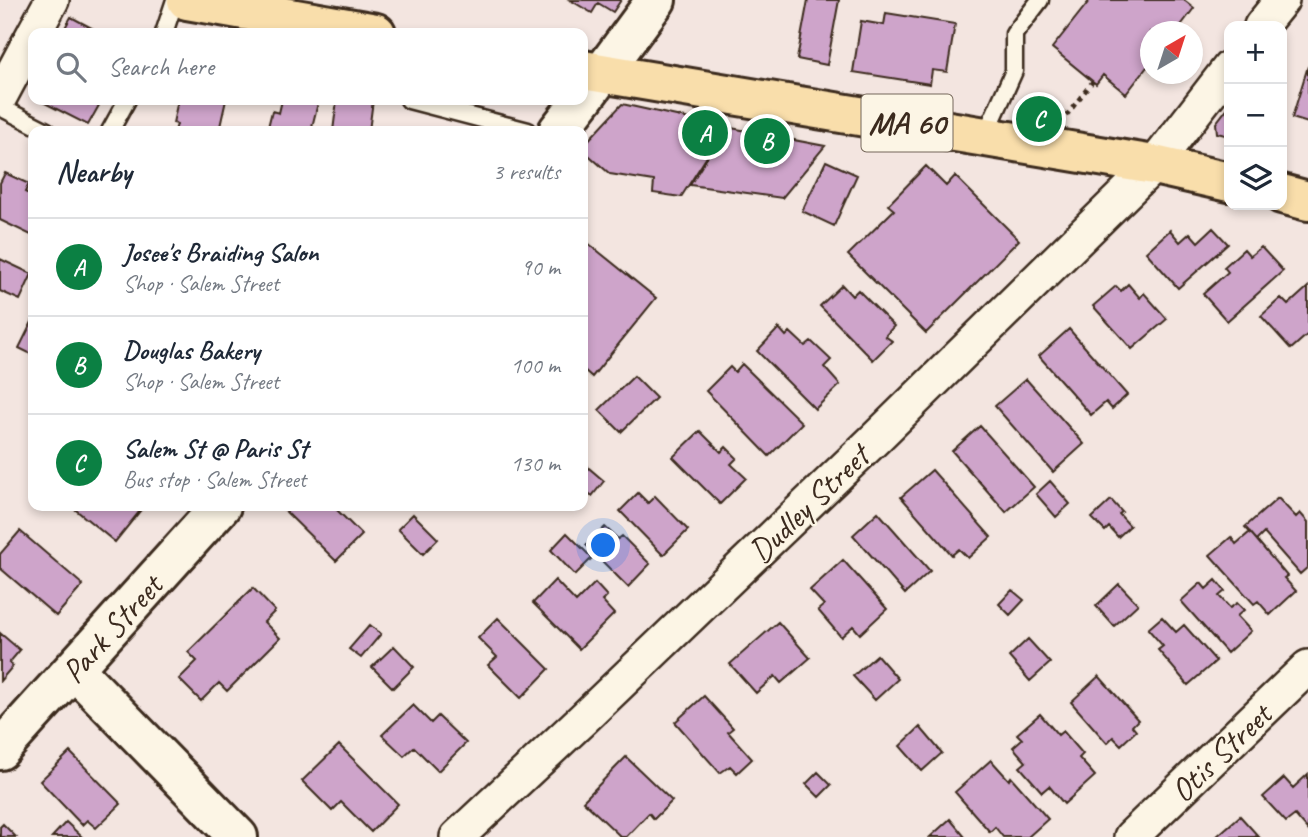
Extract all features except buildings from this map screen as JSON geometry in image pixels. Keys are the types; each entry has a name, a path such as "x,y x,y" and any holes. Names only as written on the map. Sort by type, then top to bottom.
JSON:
{"main road":[{"path":"187,0 347,28"},
{"name":"MA 60","path":"588,85 985,136 1154,165 1224,181"},
{"path":"1287,195 1308,201"}],"street":[{"path":"37,28 52,0"},
{"path":"588,84 656,0"},
{"path":"1265,21 1282,0"},
{"path":"0,97 28,45"},
{"name":"Dudley Street","path":"457,837 866,448 1154,165 1224,74"},
{"path":"561,126 574,105"},
{"name":"Park Street","path":"0,750 217,511"},
{"name":"Otis Street","path":"1131,837 1308,667"},
{"path":"74,670 238,837"}],"lane":[{"path":"166,28 175,0"},
{"path":"985,136 1014,71 1014,34 1040,0"},
{"path":"113,126 124,105"},
{"path":"428,105 509,126"},
{"path":"0,107 37,126"}],"path":[{"path":"1066,117 1093,81"}],"place":[{"name":"Salem St @ Paris St","path":"1039,119"},
{"name":"Josee's Braiding Salon","path":"705,133"},
{"name":"Douglas Bakery","path":"767,141"}]}
